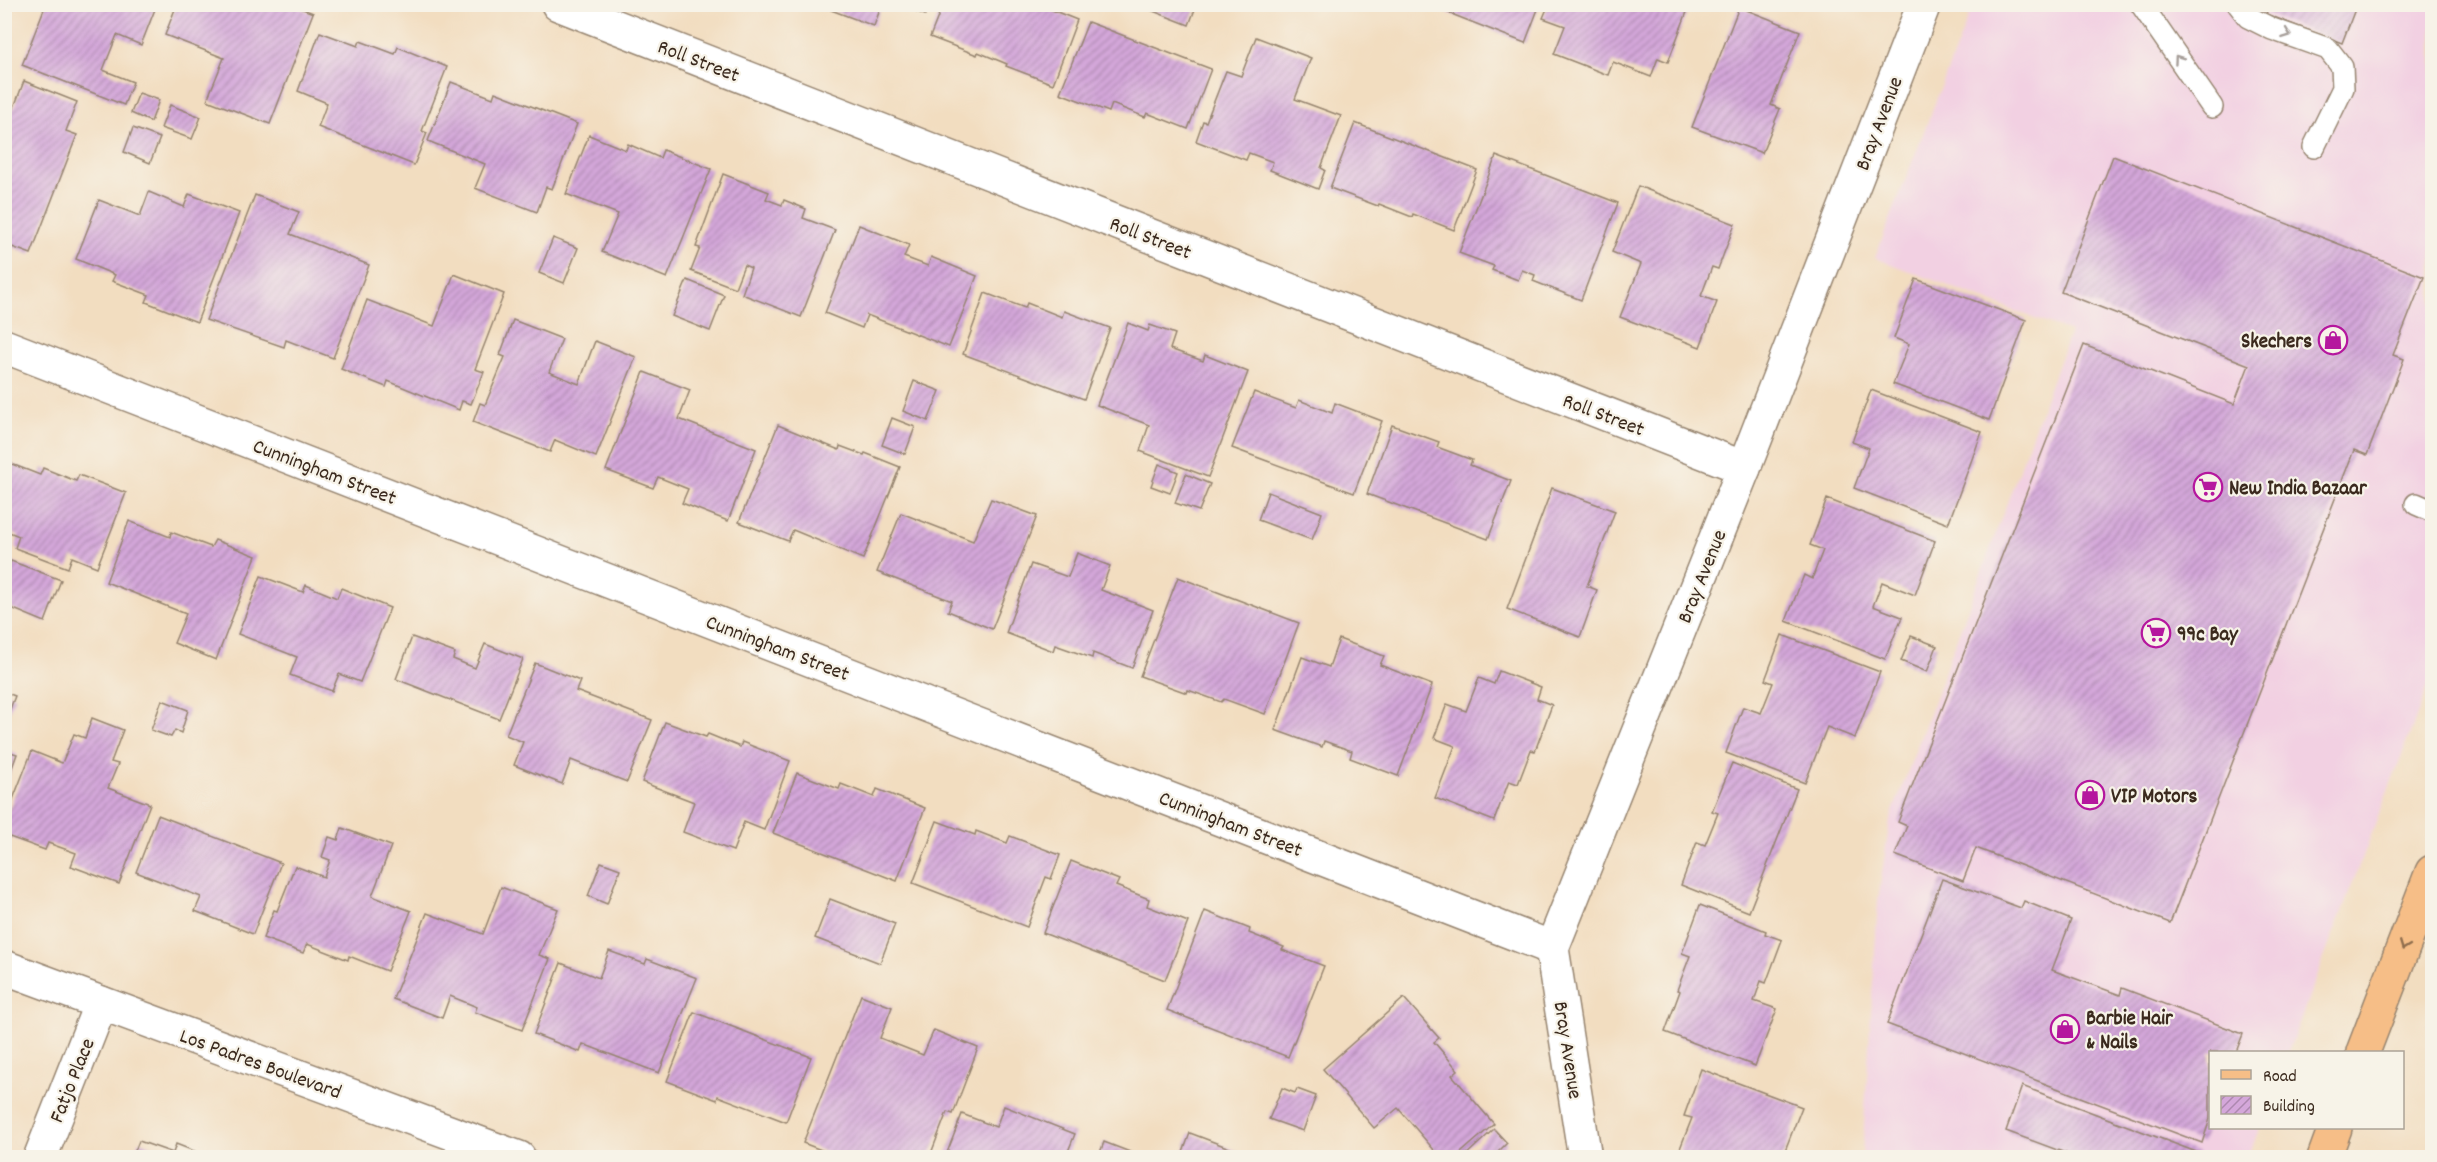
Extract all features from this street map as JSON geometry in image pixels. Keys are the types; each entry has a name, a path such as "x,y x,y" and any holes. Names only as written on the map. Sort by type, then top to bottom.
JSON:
{"main road":[{"path":"2364,1051 2433,872"},
{"path":"2324,1158 2335,1129"}],"street":[{"name":"Roll Street","path":"558,4 1744,468"},
{"name":"Bray Avenue","path":"1585,1158 1552,948 1744,468 1924,4"},
{"name":"Cunningham Street","path":"4,346 1552,948"},
{"name":"Los Padres Boulevard","path":"4,967 519,1158"},
{"name":"Fatjo Place","path":"40,1158 101,1003"}],"lane":[{"path":"2141,4 2212,107"},
{"path":"2238,4 2248,17 2272,29 2328,49 2342,67 2343,88 2314,147"}],"shaded area":[{"path":"1973,5 2432,5 2432,676 2288,1051 2209,1051 2209,1129 2260,1129 2248,1157 1862,1158 1878,901 1890,820 2070,332 1875,258"}],"building":[{"path":"46,4 157,4 141,45 117,35 103,70 133,82 124,105 22,65"},
{"path":"177,4 290,4 313,13 270,124 207,100 224,58 165,35"},
{"path":"833,4 882,4 874,26 831,10"},
{"path":"898,4 929,4 925,15"},
{"path":"943,4 1049,4 1047,8 1077,20 1053,84 1006,66 1007,64 978,52 977,55 930,37"},
{"path":"1135,4 1197,4 1189,25"},
{"path":"1426,4 1540,4 1525,43"},
{"path":"1549,4 1690,4 1668,62 1658,58 1651,77 1613,62 1608,75 1554,54 1565,26 1543,18"},
{"path":"2270,4 2357,4 2342,43 2266,14"},
{"path":"1739,7 1800,31 1771,105 1780,109 1762,153 1692,127"},
{"path":"1088,22 1211,69 1188,129 1147,113 1145,117 1112,104 1109,112 1060,93"},
{"path":"320,32 358,46 360,41 395,54 398,47 447,67 422,131 427,133 414,165 318,127 327,103 298,91"},
{"path":"1256,37 1311,58 1295,99 1341,116 1321,168 1325,170 1318,189 1270,170 1273,162 1249,153 1246,160 1196,141 1226,71 1241,76"},
{"path":"24,81 77,102 66,131 77,135 31,254 4,244 4,107 13,110"},
{"path":"451,82 493,98 495,92 577,124 552,189 546,187 537,212 475,188 485,164 428,141"},
{"path":"139,93 159,100 151,122 131,113"},
{"path":"170,105 201,117 192,139 161,128"},
{"path":"1355,123 1477,170 1454,230 1413,214 1412,217 1330,188"},
{"path":"133,128 160,138 150,163 124,152"},
{"path":"589,135 626,150 628,144 660,158 663,150 711,169 667,278 602,252 618,214 566,194"},
{"path":"1496,156 1618,203 1581,300 1533,281 1535,275 1522,270 1518,280 1492,270 1494,266 1459,253"},
{"path":"2113,156 2424,277 2393,355 2404,359 2367,455 2354,450 2170,923 1976,848 1963,881 1895,855 1907,826 1898,822 2084,345 2234,404 2249,365 2061,292"},
{"path":"723,174 769,192 766,199 782,205 784,200 806,209 803,218 835,230 801,317 742,294 751,268 744,265 735,288 691,271 700,248 696,247"},
{"path":"1638,186 1735,224 1718,269 1712,267 1701,296 1717,302 1700,347 1620,317 1641,264 1612,252"},
{"path":"149,192 184,207 189,194 239,213 197,322 146,302 149,295 112,281 115,275 76,259 99,200 140,216"},
{"path":"255,195 299,212 290,234 369,265 333,358 286,340 284,347 206,320"},
{"path":"859,225 909,245 904,257 928,266 931,257 977,276 949,347 867,315 862,328 825,313"},
{"path":"553,238 578,248 564,283 539,273"},
{"path":"454,274 504,294 475,369 484,372 471,404 462,401 459,410 388,381 386,387 341,369 367,300 434,326"},
{"path":"1916,279 2026,320 1989,420 1893,384 1909,344 1894,338"},
{"path":"687,280 724,295 710,331 672,316"},
{"path":"985,293 1025,308 1027,303 1062,317 1064,311 1110,328 1084,399 963,354"},
{"path":"513,320 562,339 549,372 579,384 595,341 636,357 596,457 555,440 550,452 473,422 480,403 485,405 505,357 500,355"},
{"path":"1128,323 1148,331 1150,325 1175,334 1170,349 1203,361 1205,355 1248,372 1208,477 1140,451 1149,425 1097,405"},
{"path":"644,372 690,390 679,419 756,449 728,521 682,503 688,489 658,477 653,488 606,470"},
{"path":"914,381 940,391 928,421 903,411"},
{"path":"1871,390 1982,432 1948,524 1854,488 1869,448 1852,442"},
{"path":"1254,392 1296,408 1299,400 1332,413 1335,403 1382,421 1354,493 1232,448"},
{"path":"892,418 915,427 905,454 882,445"},
{"path":"778,425 839,450 840,446 900,467 863,559 793,530 788,541 739,522"},
{"path":"1392,425 1439,442 1437,447 1472,460 1470,465 1511,481 1488,539 1367,494"},
{"path":"4,461 40,475 43,468 76,481 79,475 126,493 97,567 72,557 68,568 15,548 19,536 4,530"},
{"path":"1159,464 1178,472 1170,493 1151,486"},
{"path":"1186,474 1210,484 1199,511 1175,503"},
{"path":"1552,488 1615,511 1587,586 1597,590 1580,637 1507,609"},
{"path":"1268,492 1322,513 1312,540 1258,520"},
{"path":"991,499 1037,516 992,629 948,611 952,601 877,572 901,513 973,541"},
{"path":"1827,499 1935,541 1915,595 1882,582 1873,606 1902,617 1885,659 1786,621 1804,575 1812,579 1823,550 1810,545"},
{"path":"129,521 170,537 171,532 211,547 215,540 256,556 216,660 174,643 186,614 106,582"},
{"path":"1077,553 1110,566 1101,590 1153,610 1132,668 1093,653 1092,658 1055,645 1053,651 1006,633 1031,564 1068,577"},
{"path":"11,561 61,580 45,622 4,605 4,578"},
{"path":"261,576 303,592 306,585 337,598 341,588 390,608 360,682 339,674 332,691 290,675 297,657 238,634"},
{"path":"1178,577 1299,623 1265,714 1224,699 1221,702 1188,690 1187,693 1140,676"},
{"path":"1782,635 1880,672 1855,738 1827,727 1805,783 1726,753 1743,707 1761,713 1773,683 1765,680"},
{"path":"1911,636 1937,646 1927,672 1901,661"},
{"path":"412,637 455,653 453,659 475,668 485,644 523,659 499,719 396,679"},
{"path":"1339,639 1384,656 1380,665 1432,685 1398,776 1350,758 1352,751 1324,741 1322,747 1275,730 1302,657 1329,667"},
{"path":"535,663 580,681 576,691 652,720 627,782 571,760 562,784 514,765 523,742 506,735"},
{"path":"1499,671 1541,687 1537,699 1552,705 1535,751 1531,750 1518,784 1509,781 1494,821 1435,798 1455,746 1434,738 1447,704 1466,711 1479,678 1494,684"},
{"path":"4,692 15,696 5,722 4,722"},
{"path":"162,700 188,710 181,733 175,730 171,737 151,730"},
{"path":"92,718 123,730 111,762 118,764 108,788 150,804 119,884 71,866 76,853 48,843 45,850 4,835 4,822 32,751 62,763 74,734 85,738"},
{"path":"665,722 706,737 708,734 740,747 742,742 790,761 764,830 744,822 733,851 683,832 694,802 642,782"},
{"path":"4,750 17,754 5,787 4,787"},
{"path":"1732,763 1797,789 1749,912 1681,885 1697,842 1705,845 1718,813 1712,811"},
{"path":"797,773 839,789 841,784 874,797 877,789 925,808 897,881 773,833"},
{"path":"158,815 281,863 253,934 195,911 201,897 136,872"},
{"path":"937,821 975,835 976,831 1007,843 1010,836 1060,855 1051,879 1046,877 1027,927 913,883"},
{"path":"342,828 391,846 372,896 411,911 387,971 349,956 348,960 307,944 303,953 263,938 274,910 277,911 295,866 324,877 330,860 322,857 329,837 338,840"},
{"path":"1071,861 1119,880 1116,886 1149,899 1147,906 1188,922 1165,980 1043,933"},
{"path":"601,862 620,869 607,904 588,896"},
{"path":"1942,879 2021,908 2024,901 2071,920 2052,970 2120,995 2122,988 2243,1034 2236,1051 2209,1051 2209,1122 2202,1143 1887,1024"},
{"path":"501,887 558,909 539,955 550,959 522,1030 475,1012 477,1007 450,996 442,1018 393,999 427,913 483,934"},
{"path":"830,899 895,924 880,963 815,938"},
{"path":"1700,905 1766,931 1765,934 1782,940 1766,983 1761,981 1754,1001 1777,1009 1755,1066 1665,1032 1690,956 1682,953"},
{"path":"1205,911 1250,929 1249,933 1284,947 1282,950 1324,966 1288,1057 1167,1010"},
{"path":"609,951 645,964 647,959 697,978 659,1073 583,1044 580,1052 534,1034 561,963 599,978"},
{"path":"861,995 892,1007 880,1038 923,1055 934,1030 978,1048 953,1114 947,1112 930,1156 935,1158 842,1158 803,1143"},
{"path":"1404,998 1439,1038 1434,1042 1458,1070 1452,1075 1494,1124 1455,1158 1441,1158 1398,1108 1374,1128 1323,1069"},
{"path":"694,1012 811,1057 786,1122 718,1096 717,1100 667,1081"},
{"path":"1701,1069 1802,1107 1782,1158 1680,1158 1682,1152 1679,1151 1692,1118 1684,1116"},
{"path":"2022,1086 2199,1153 2197,1158 2067,1158 2068,1154 2006,1131"},
{"path":"1282,1088 1295,1093 1297,1089 1316,1096 1303,1131 1269,1119"},
{"path":"1004,1106 1075,1134 1067,1154 1075,1158 945,1158 962,1114 996,1127"},
{"path":"1494,1129 1507,1143 1492,1158 1463,1158"},
{"path":"1190,1133 1240,1152 1238,1158 1181,1158"},
{"path":"139,1141 173,1153 176,1144 212,1158 132,1158"},
{"path":"1104,1142 1143,1157 1143,1158 1098,1158"}],"place":[{"name":"Skechers","path":"2333,340"},
{"name":"New India Bazaar","path":"2208,487"},
{"name":"99c Bay","path":"2156,633"},
{"name":"VIP Motors","path":"2090,795"},
{"name":"Barbie Hair & Nails","path":"2065,1029"}]}
